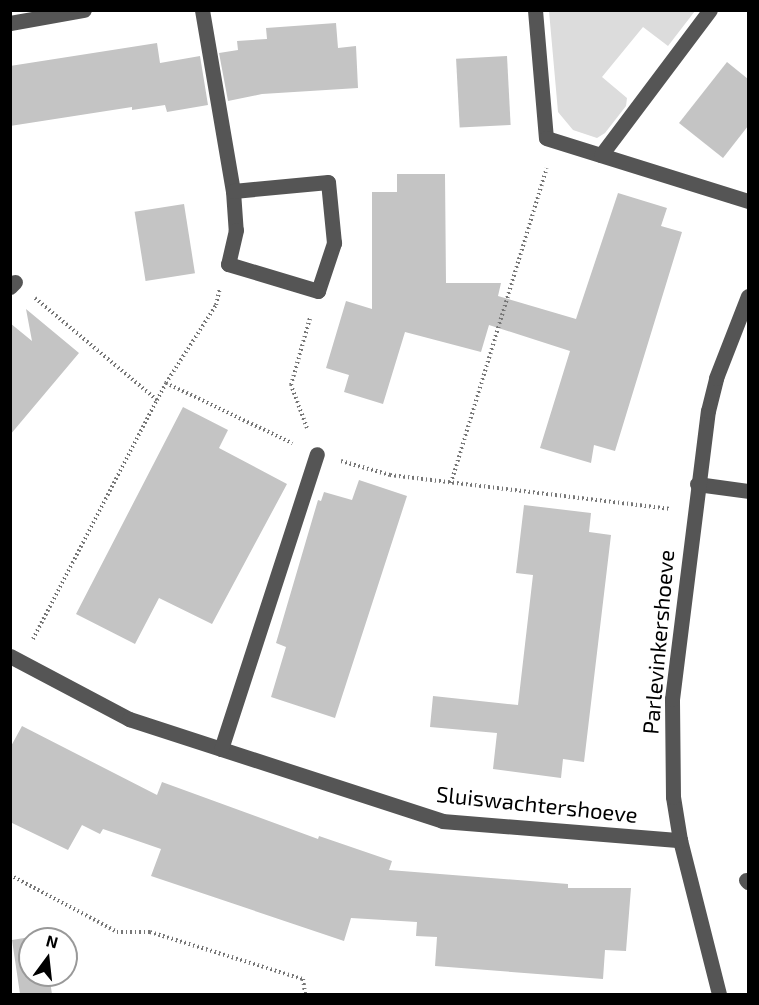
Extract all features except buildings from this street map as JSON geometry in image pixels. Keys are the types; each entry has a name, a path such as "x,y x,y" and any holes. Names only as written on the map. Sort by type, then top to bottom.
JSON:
{"street":[{"path":"10,23 84,10"},
{"path":"202,10 233,191 236,230 228,264 318,291 334,243 328,182 233,191"},
{"path":"535,10 546,138 748,201"},
{"path":"601,155 710,10"},
{"name":"Parlevinkershoeve","path":"718,994 680,840 673,796 672,699 697,484 716,378 748,296"},
{"path":"221,749 317,454"},
{"path":"697,484 748,491"},
{"name":"Sluiswachtershoeve","path":"16,659 129,719 442,821 680,840"}],"path":[{"path":"451,483 555,141"},
{"path":"166,383 216,305 228,264"},
{"path":"317,454 291,385 318,291"},
{"path":"16,659 157,400"},
{"path":"10,875 117,932 150,932 303,979 305,994"}],"shaded area":[{"path":"549,10 695,11 668,46 643,27 602,77 627,98 626,106 605,133 597,138 573,130 558,112"}]}
